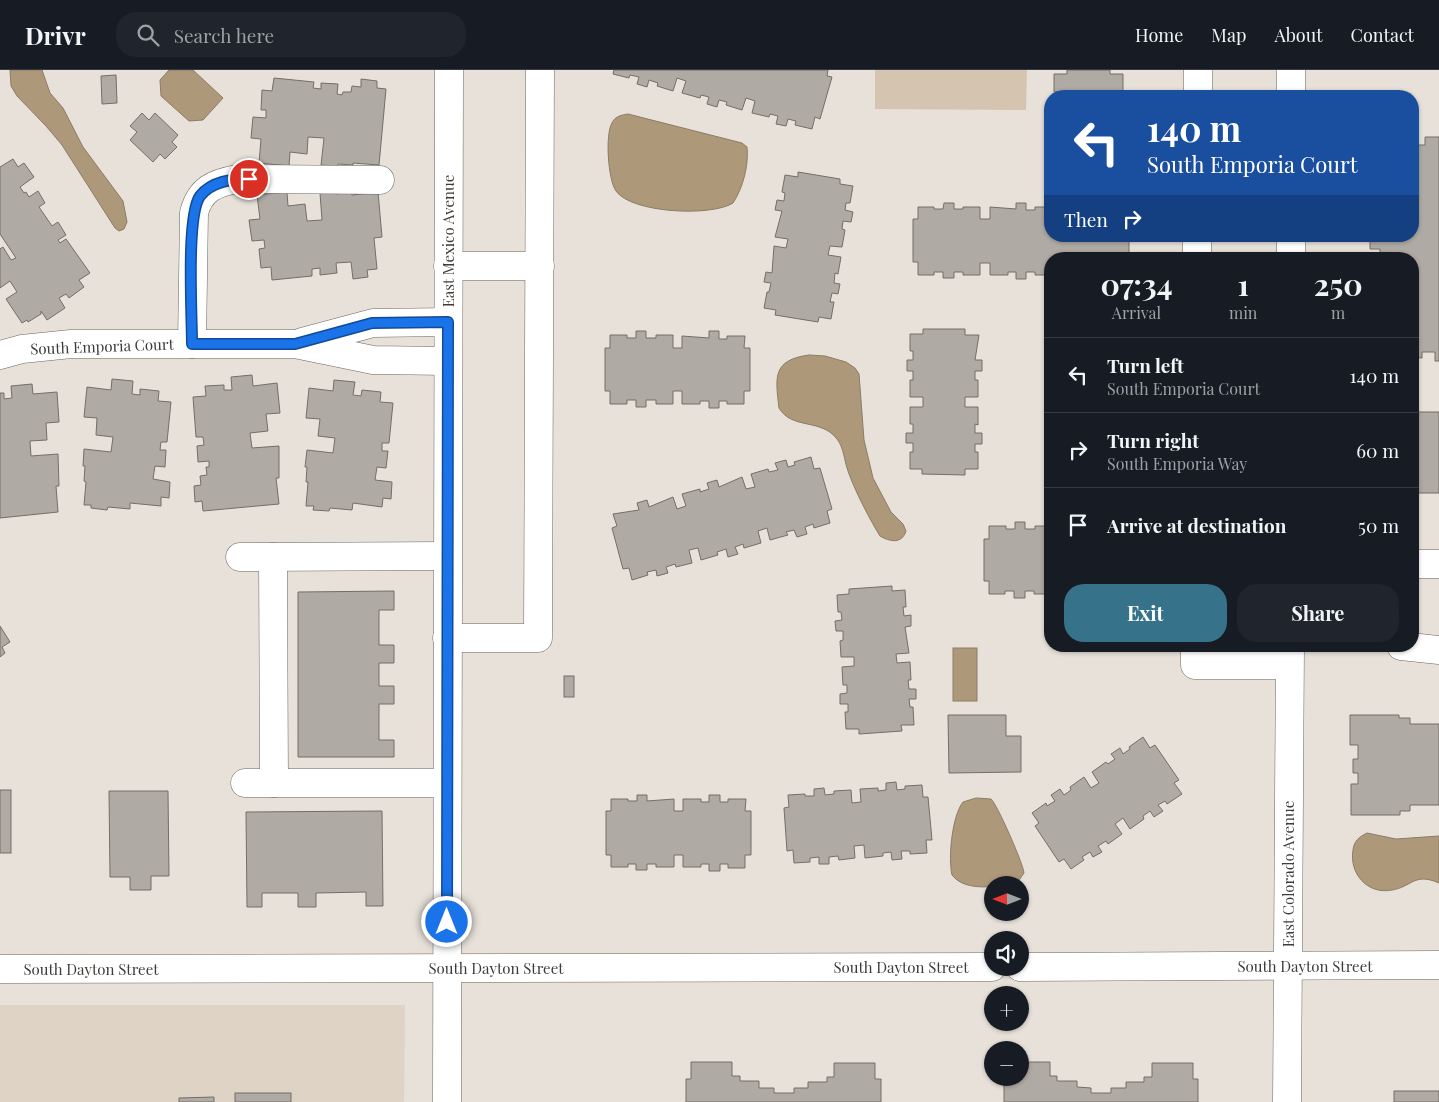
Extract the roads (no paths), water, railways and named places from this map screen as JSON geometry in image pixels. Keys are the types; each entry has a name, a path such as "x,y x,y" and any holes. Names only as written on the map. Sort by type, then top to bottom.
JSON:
{"street":[{"name":"East Mexico Avenue","path":"447,1102 449,70"},
{"path":"447,638 538,638 540,70"},
{"path":"1198,70 1198,90"},
{"path":"1291,70 1291,90"},
{"path":"192,344 194,213 200,197 208,189 224,181 237,179 380,180"},
{"path":"448,266 540,266"},
{"name":"South Emporia Court","path":"295,344 372,323 448,322"},
{"name":"South Emporia Court","path":"0,355 22,349 63,345 295,344 374,360 448,360"},
{"path":"240,557 447,556"},
{"path":"273,557 274,783"},
{"path":"1419,564 1439,564"},
{"path":"1419,648 1439,650"},
{"path":"1195,652 1195,665 1289,656"},
{"name":"East Colorado Avenue","path":"1287,1102 1289,656"},
{"path":"245,783 447,783"},
{"name":"South Dayton Street","path":"1029,967 1439,965"},
{"name":"South Dayton Street","path":"0,969 984,967"}]}
